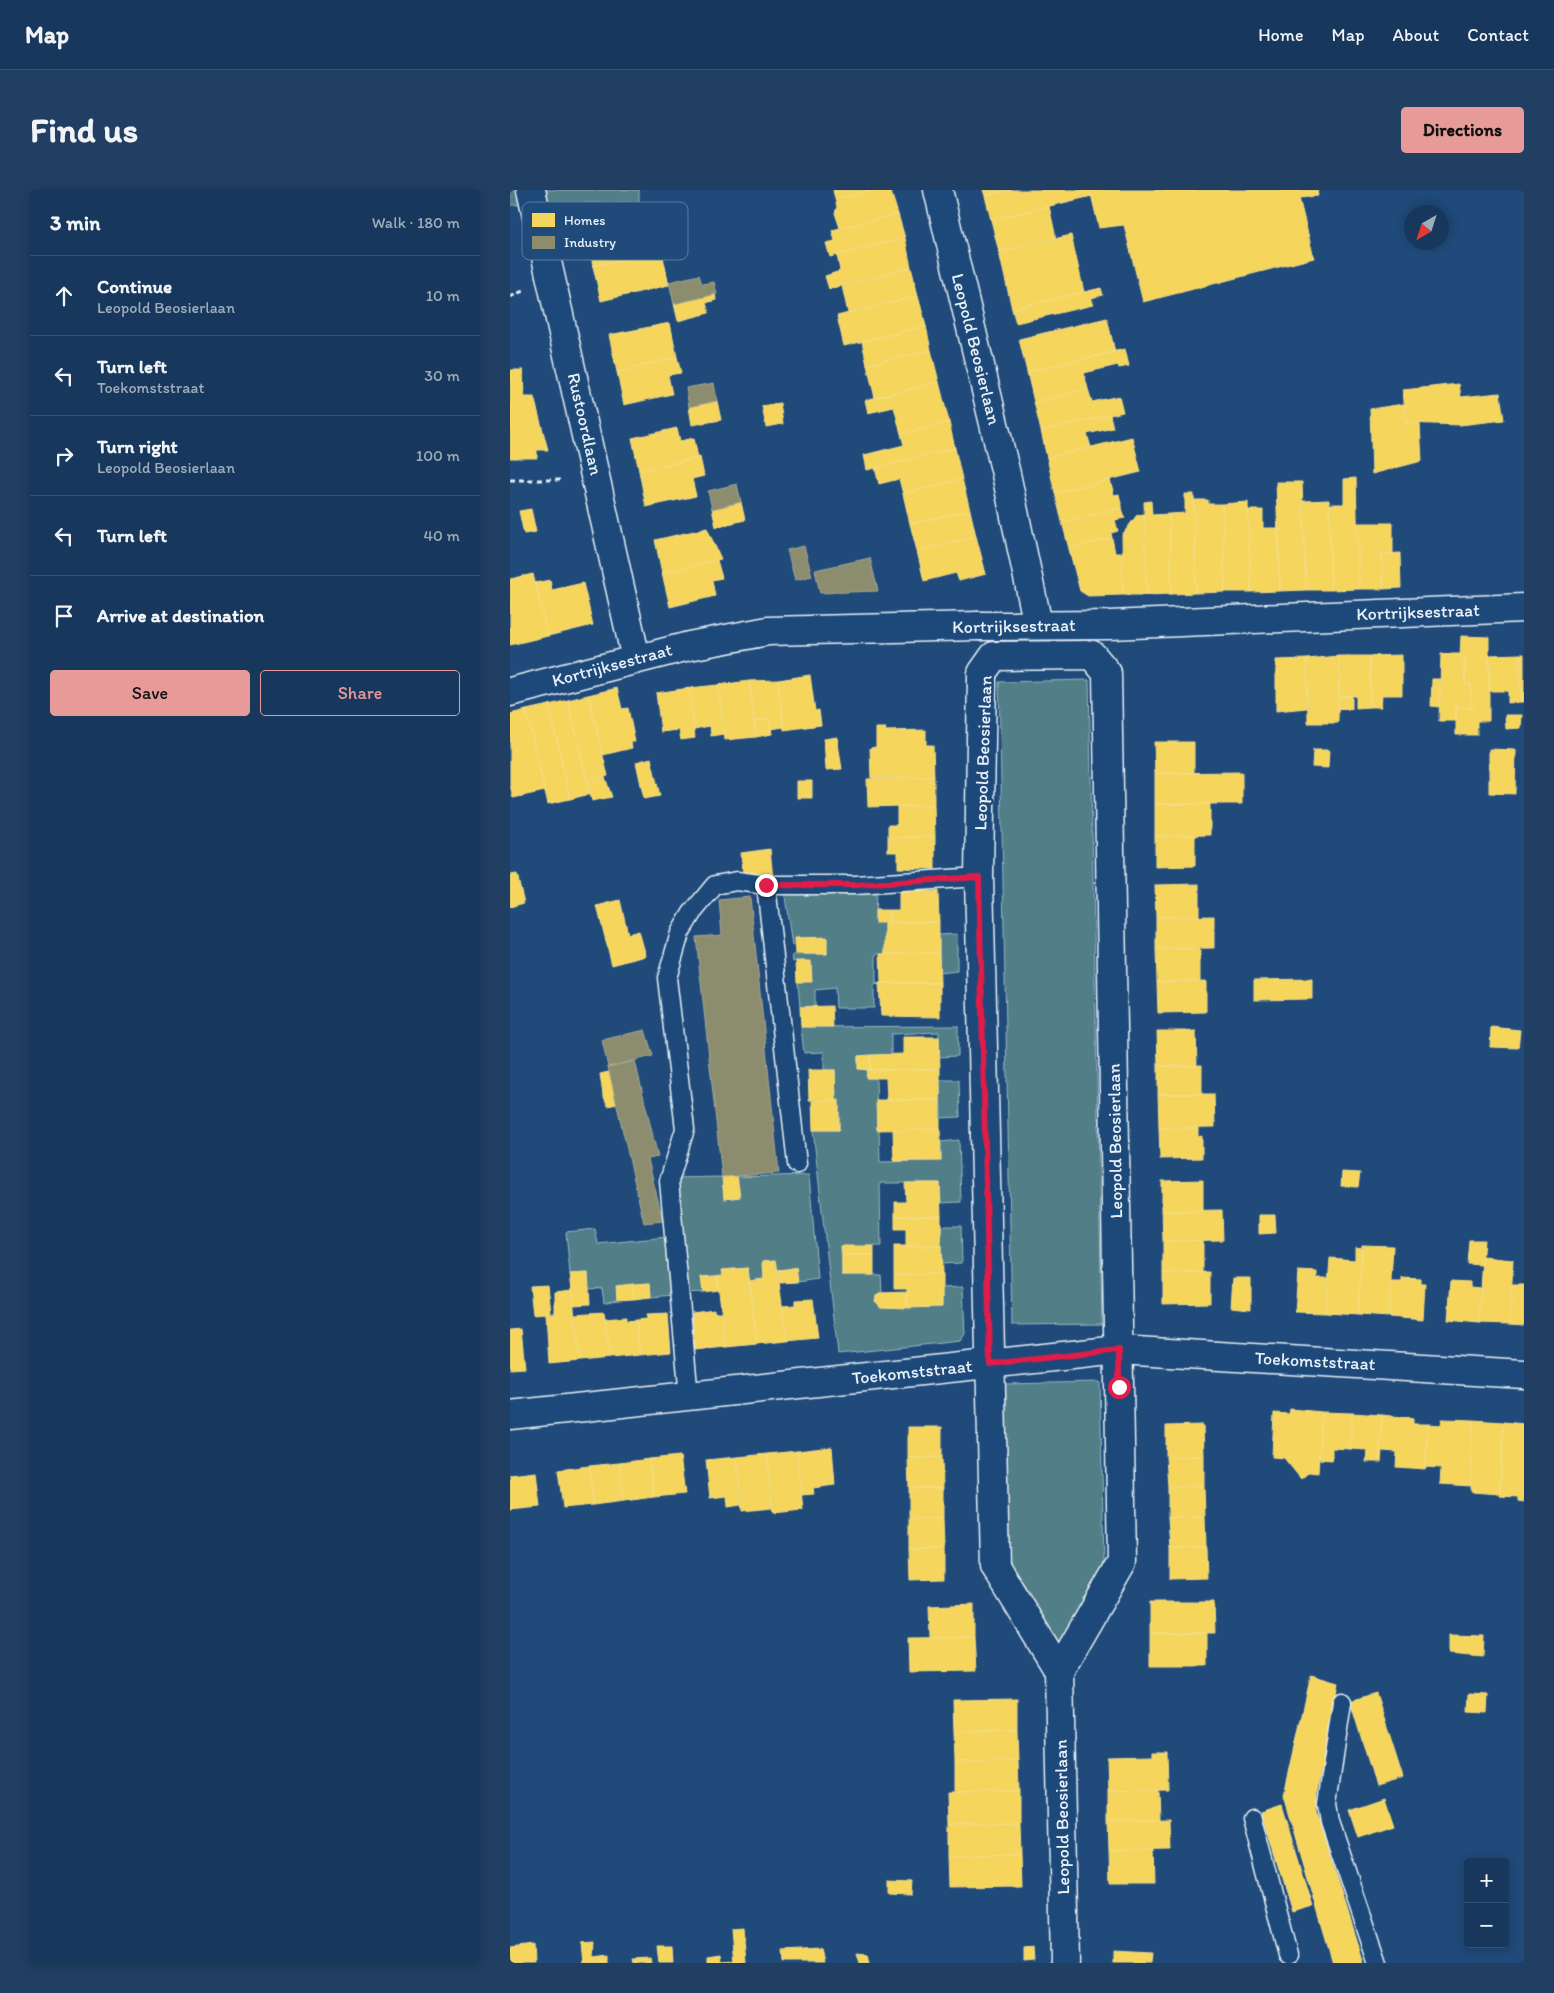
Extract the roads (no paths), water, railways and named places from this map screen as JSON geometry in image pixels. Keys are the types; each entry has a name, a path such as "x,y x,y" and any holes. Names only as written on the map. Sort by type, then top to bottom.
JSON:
{"street":[{"name":"Leopold Beosierlaan","path":"938,190 1006,474 1038,625"},
{"name":"Rustoordlaan","path":"547,260 636,660"},
{"name":"Kortrijksestraat","path":"510,692 715,640 768,631 1109,625 1524,608"},
{"name":"Leopold Beosierlaan","path":"1059,1671 1122,1562 1107,673 1092,655 994,656 982,673 979,877 995,1566 1059,1671 1065,1963"},
{"name":"Toekomststraat","path":"510,1415 1119,1350 1524,1374"}],"lane":[{"path":"689,1397 669,1181 686,1129 667,978 680,933 692,913 715,886 737,881 766,885 855,885 979,877"},
{"path":"766,885 797,1164"},
{"path":"1342,1702 1327,1804 1330,1822 1378,1963"},
{"path":"1252,1818 1288,1955"}]}
